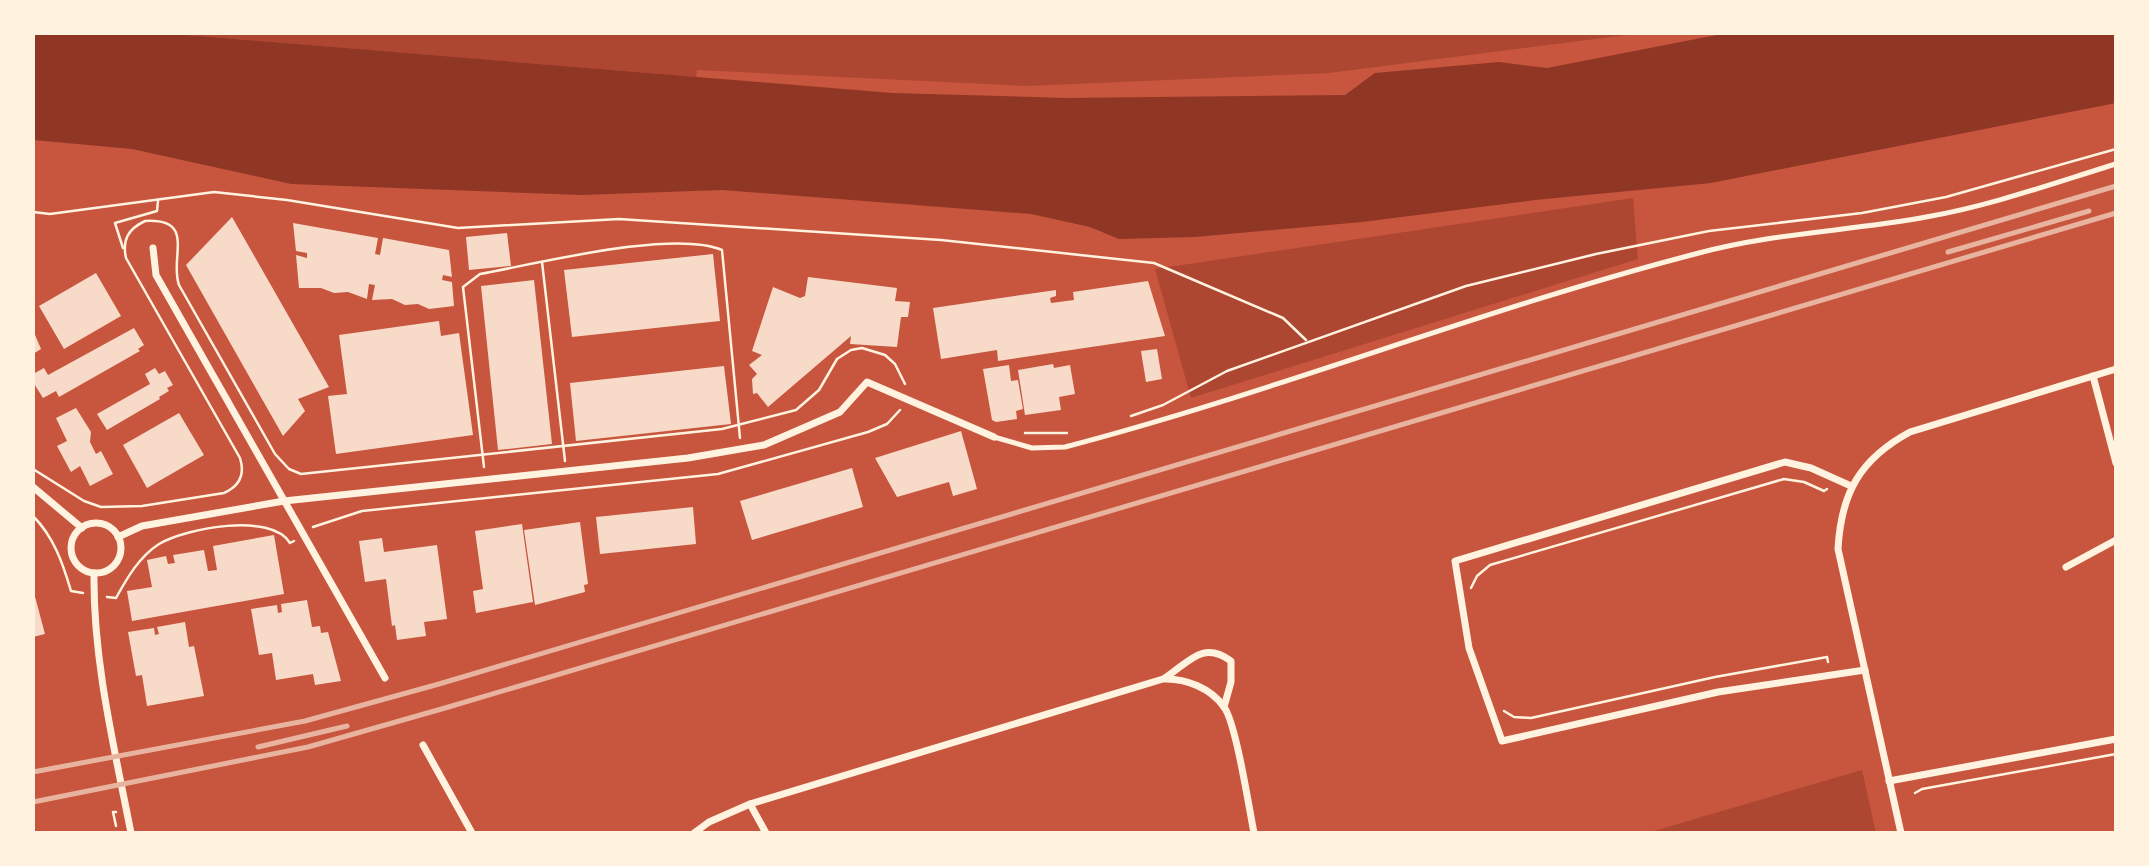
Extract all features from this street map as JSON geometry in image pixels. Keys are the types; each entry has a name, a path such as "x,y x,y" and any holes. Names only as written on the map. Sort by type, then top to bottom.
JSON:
{"street":[{"path":"153,248 156,275 384,678"},
{"path":"1901,833 1838,549 1839,524 1851,486 1887,444 1910,432 2116,369"},
{"path":"2092,376 2116,463"},
{"path":"118,537 142,526 284,501 688,457 764,445 823,422 840,412 867,382 994,437"},
{"path":"1851,486 1811,468 1785,463 1455,561 1469,648 1502,741 1718,692 1865,670"},
{"path":"33,487 82,528"},
{"path":"97,523 106,525 118,537 118,559 108,569 94,573 80,567 72,554 73,540 82,528 97,523"},
{"path":"2066,567 2116,540"},
{"path":"94,573 94,616 101,679 131,833"},
{"path":"1163,680 1202,651 1218,651 1231,660 1231,682 1224,707 1254,833"},
{"path":"694,833 709,822 750,804 1163,680 1176,678 1192,683 1224,707"},
{"path":"1889,781 2116,739"},
{"path":"423,745 472,833"},
{"path":"750,804 766,833"}],"lane":[{"path":"994,437 1032,448 1065,447 1266,390 1515,308 1699,253 1796,234 1869,227 1931,216 2116,164"}],"path":[{"path":"33,212 50,214 214,192 287,200 458,228 618,219 941,240 1154,262 1283,318 1306,340 1227,370 1163,405 1125,418"},
{"path":"33,469 84,501 115,509 224,493 235,487 241,477 240,458 126,258 115,223 158,211 158,201"},
{"path":"126,258 124,246 127,234 139,224 162,223 176,232 180,243 176,274 179,285 275,454 289,469 301,474 738,426 804,405 819,390 836,359 851,350 862,348 885,355 895,364 905,384 907,399"},
{"path":"486,477 463,287 480,274 620,248 708,244 722,250 738,426 743,448"},
{"path":"542,262 562,447 567,469"},
{"path":"1021,433 1039,435 1079,430"},
{"path":"1471,589 1478,576 1490,565 1784,479 1804,482 1824,491 1838,480"},
{"path":"33,516 47,533 63,564 71,591"},
{"path":"116,598 143,558 158,545 181,535 260,524 286,536 290,543"},
{"path":"1502,709 1514,717 1531,718 1715,677 1827,657 1831,675"},
{"path":"1915,793 1922,789 2116,754"},
{"path":"113,812 117,833"}],"shaded area":[{"path":"33,33 163,33 892,93 1066,98 1345,95 1375,73 1499,62 1547,68 1727,33 2116,33 2116,103 1711,183 1535,200 1362,222 1195,237 1119,239 1090,227 1031,214 722,190 581,195 291,184 132,149 33,140"},
{"path":"163,33 1642,33 1329,73 1027,86 697,70 696,77"},
{"path":"1633,198 1638,259 1191,398 1155,269"},
{"path":"1862,770 1876,833 1647,833"}],"building":[{"path":"232,217 329,387 298,399 305,411 283,436 186,265"},
{"path":"293,223 378,238 375,254 380,255 383,238 449,250 452,277 443,275 442,280 452,282 454,306 429,309 418,304 405,305 392,299 372,300 375,285 369,284 367,299 348,292 334,293 321,288 299,288 296,255 307,258 307,253 296,251"},
{"path":"507,233 511,266 469,270 466,237"},
{"path":"713,254 720,321 572,337 564,270"},
{"path":"96,273 121,316 64,349 39,306"},
{"path":"808,277 897,288 895,301 910,302 908,317 901,317 897,347 850,344 851,336 768,407 757,393 753,394 752,379 757,374 749,365 762,355 752,351 773,287 800,298 805,296"},
{"path":"534,280 552,444 498,450 481,286"},
{"path":"1148,281 1165,336 998,361 997,350 941,359 933,308 1056,290 1056,296 1050,298 1051,303 1074,300 1073,292"},
{"path":"439,321 441,336 459,333 473,435 336,454 328,396 347,394 339,335"},
{"path":"134,328 144,345 138,349 140,351 59,397 56,391 43,398 33,382 33,374 44,368 48,375"},
{"path":"33,330 41,349 33,354"},
{"path":"1157,349 1162,379 1146,382 1141,351"},
{"path":"1053,364 1054,368 1070,365 1075,394 1059,397 1061,410 1025,415 1018,370"},
{"path":"1009,365 1011,381 1018,380 1023,409 1016,411 1017,419 996,422 992,420 983,369"},
{"path":"724,366 731,424 576,441 570,383"},
{"path":"155,368 159,374 165,371 173,385 167,388 169,391 107,430 97,414 150,384 145,374"},
{"path":"76,408 91,432 90,442 96,454 101,451 113,474 90,486 80,466 71,472 57,446 67,441 56,418"},
{"path":"179,413 204,455 147,488 123,445"},
{"path":"961,431 977,489 953,496 949,482 897,497 875,458"},
{"path":"852,468 863,507 752,540 740,501"},
{"path":"693,507 696,544 600,554 596,517"},
{"path":"580,522 588,584 584,585 585,592 535,605 524,530"},
{"path":"522,524 533,602 476,613 473,591 483,589 475,531"},
{"path":"274,535 284,594 132,621 127,591 152,587 147,560 166,556 168,564 175,563 173,555 204,550 208,571 217,570 213,546"},
{"path":"382,538 384,552 437,545 447,619 424,622 426,636 397,640 395,625 392,626 386,579 365,582 359,541"},
{"path":"33,589 45,634 33,637"},
{"path":"307,600 312,627 320,626 321,633 328,632 341,681 315,685 313,674 276,680 272,653 259,655 251,609 277,605 278,613 282,612 281,604"},
{"path":"185,622 189,647 194,646 204,696 147,706 142,675 136,676 128,632 154,628 155,635 159,634 157,627"}],"railway":[{"path":"33,772 305,721 439,684 2116,186"},
{"path":"1948,252 2089,211"},
{"path":"33,802 308,747 2116,213"},
{"path":"258,747 347,726"}]}
